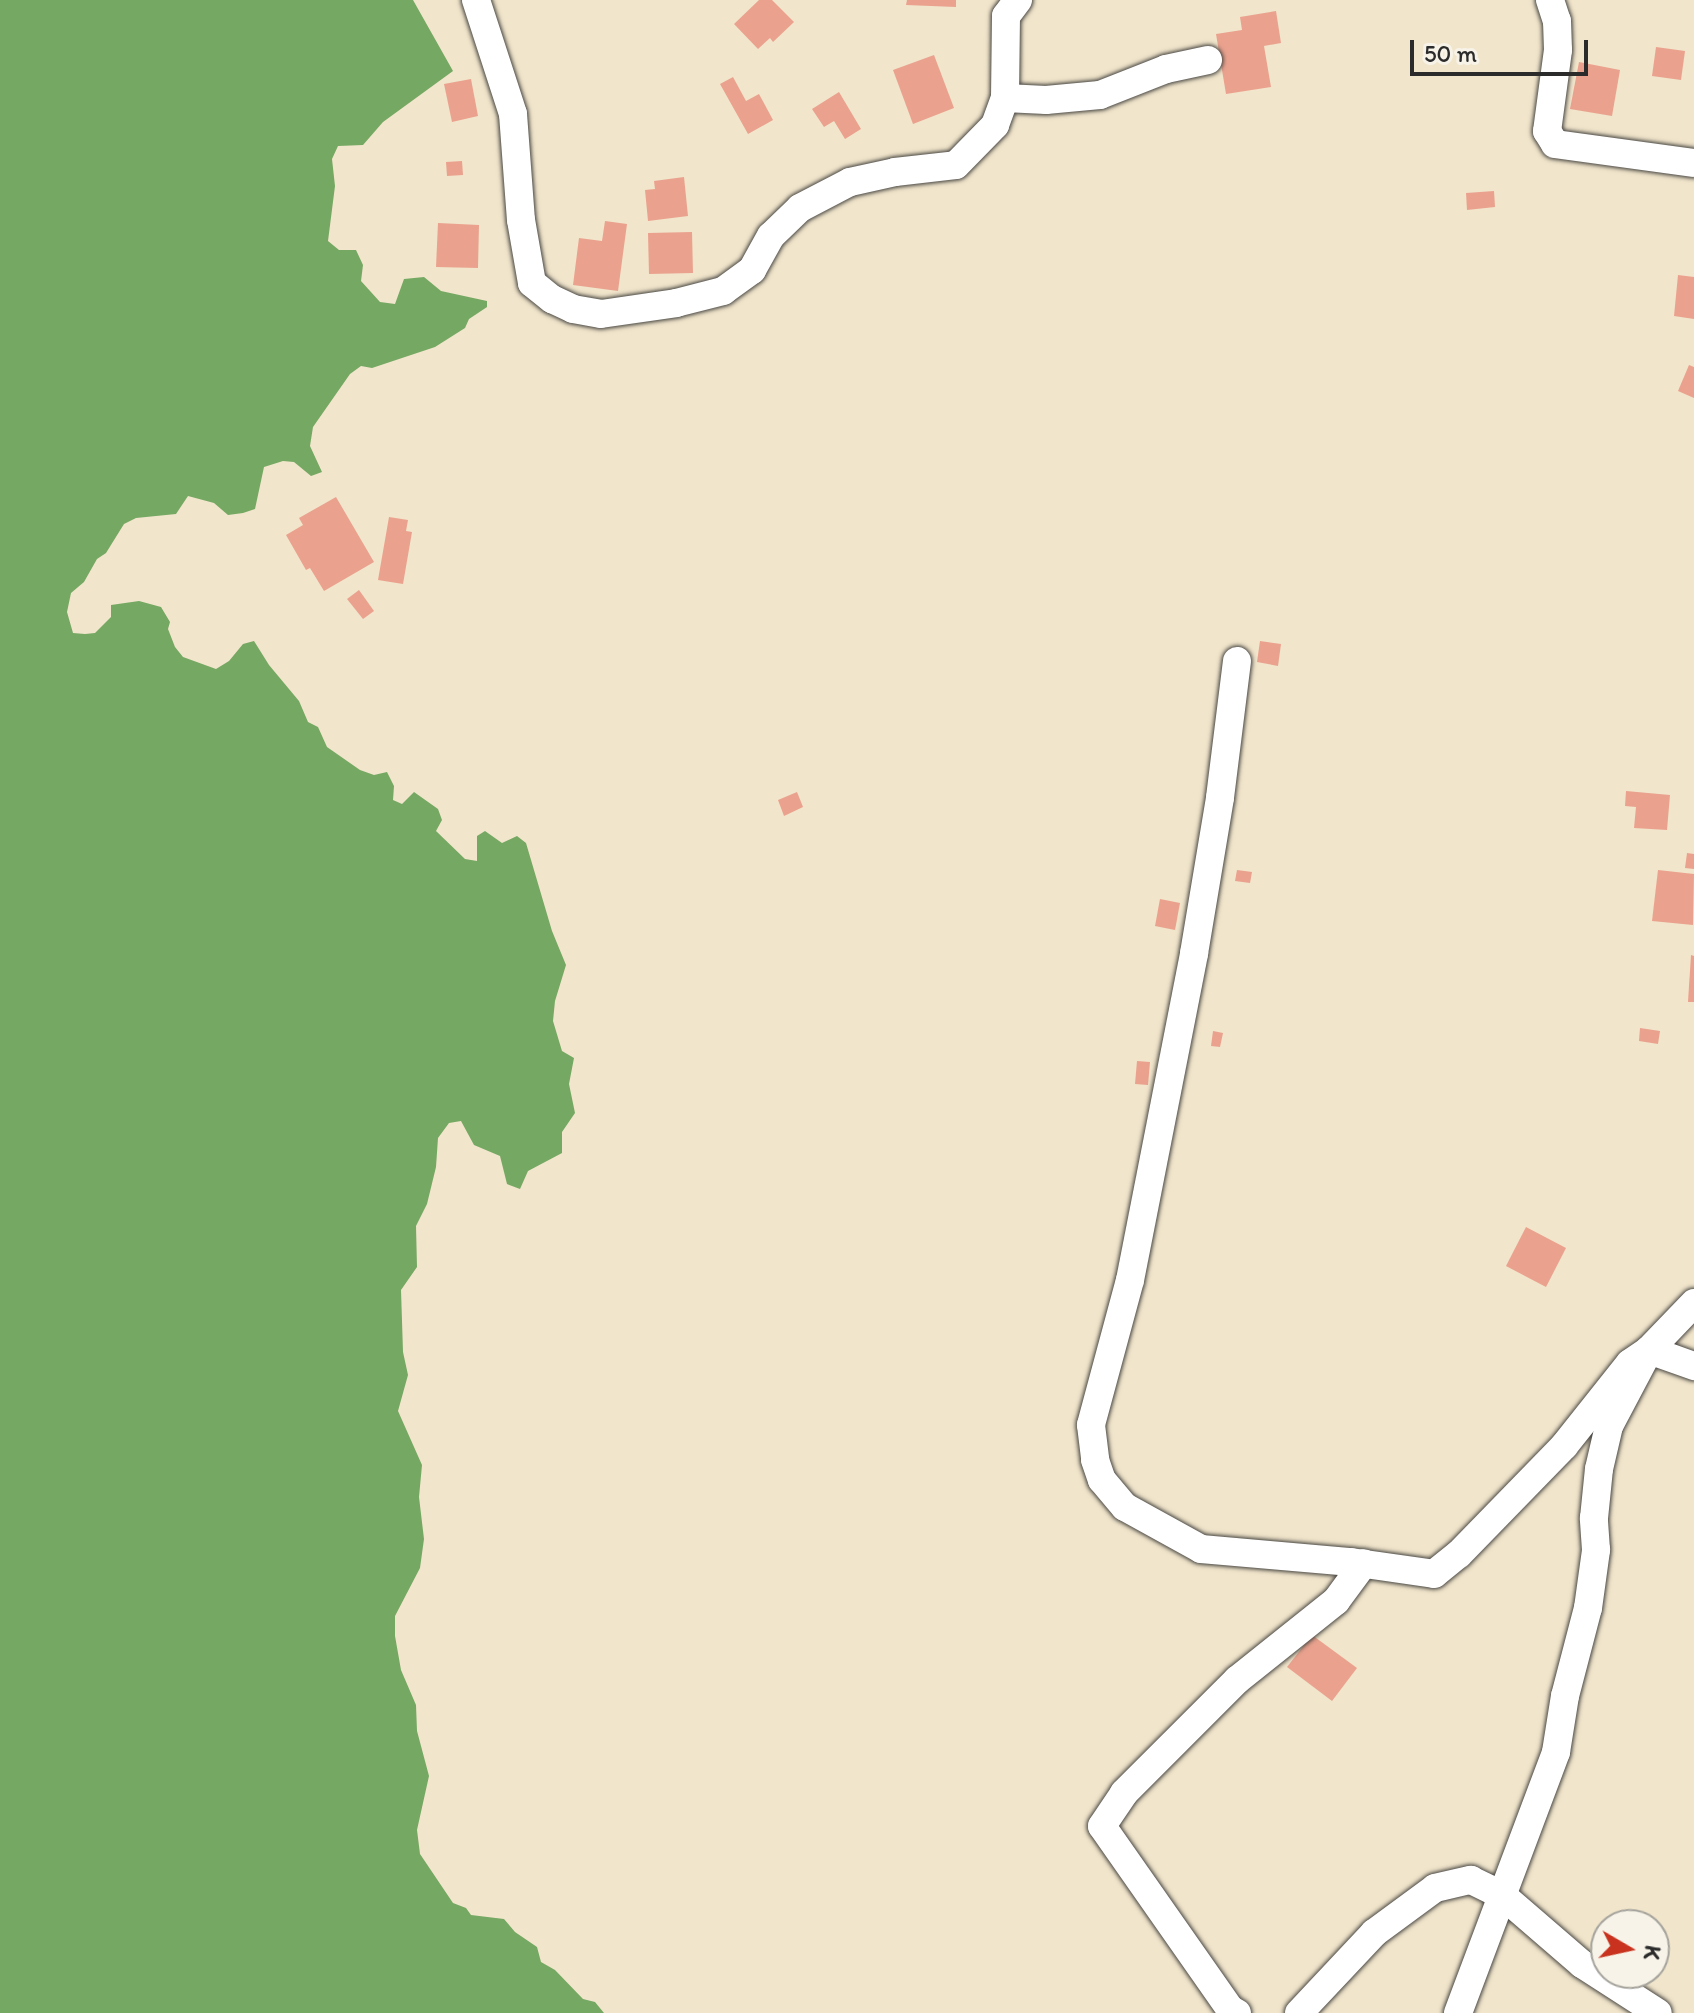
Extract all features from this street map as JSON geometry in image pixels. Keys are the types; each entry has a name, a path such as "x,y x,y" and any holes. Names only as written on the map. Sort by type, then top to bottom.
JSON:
{"street":[{"path":"476,0 513,114 521,220 532,283 552,299 573,309 601,314 676,303 723,291 752,270 771,236 800,208 850,182 895,172 956,165 995,125 1005,98 1006,16 1018,0"},
{"path":"1550,0 1557,21 1558,50 1547,131 1555,144 1694,163"},
{"path":"1005,98 1046,100 1100,95 1166,69 1208,60"},
{"path":"1237,661 1220,798 1194,954 1130,1280 1091,1425 1095,1460 1102,1480 1125,1507 1201,1549 1364,1563 1434,1574 1459,1554 1564,1446 1630,1363 1649,1350 1694,1303"},
{"path":"1649,1350 1694,1366"},
{"path":"1458,2013 1556,1752 1565,1696 1588,1608 1596,1550 1594,1518 1599,1469 1609,1426 1649,1350"},
{"path":"1237,2013 1102,1826 1124,1793 1227,1690 1336,1601 1364,1563"},
{"path":"1299,2013 1374,1933 1435,1888 1471,1880 1502,1895 1582,1964 1658,2013"}],"green space":[{"path":"0,0 413,0 453,71 383,122 363,145 338,146 332,159 335,186 328,241 339,250 356,250 363,265 361,281 380,302 395,304 404,279 424,277 441,291 487,301 487,307 469,319 465,328 435,347 372,368 361,366 350,374 313,427 310,446 322,472 311,476 294,462 283,461 264,467 255,509 228,515 214,503 188,496 176,514 136,518 124,524 84,582 71,593 67,612 73,633 85,634 95,633 111,617 111,605 139,601 161,607 170,622 168,629 175,647 183,657 216,669 229,661 243,644 254,641 299,701 308,722 318,727 327,747 360,770 374,775 387,772 394,786 393,800 402,804 414,792 438,809 442,820 436,831 465,859 477,861 477,836 485,831 502,843 517,836 526,843 552,931 566,965 555,1001 553,1021 562,1051 574,1058 569,1084 575,1113 562,1132 562,1153 528,1171 520,1189 507,1184 500,1156 474,1145 461,1121 449,1123 438,1138 436,1167 427,1204 416,1226 417,1267 401,1290 403,1352 408,1375 398,1411 422,1465 419,1497 424,1539 420,1568 395,1616 395,1636 401,1670 416,1705 417,1731 429,1776 417,1830 420,1854 453,1903 466,1908 471,1915 504,1919 515,1932 537,1947 541,1962 555,1970 583,1999 595,2002 604,2013 0,2013"}],"building":[{"path":"759,0 772,0 794,22 773,42 770,38 758,49 734,24"},
{"path":"907,0 956,0 956,7 906,5"},
{"path":"1276,11 1281,43 1264,46 1271,87 1226,94 1216,34 1242,30 1240,17"},
{"path":"1656,47 1685,51 1681,80 1652,76"},
{"path":"934,55 954,108 913,124 893,70"},
{"path":"1579,62 1620,70 1612,116 1570,109"},
{"path":"733,77 746,101 759,94 773,120 748,134 720,84"},
{"path":"471,79 478,116 452,122 444,84"},
{"path":"839,92 861,129 845,139 834,121 824,127 812,109"},
{"path":"462,161 463,175 447,176 446,162"},
{"path":"684,177 688,216 648,221 645,190 655,189 654,181"},
{"path":"1494,191 1495,207 1467,210 1466,193"},
{"path":"605,221 627,224 618,291 573,285 579,238 602,241"},
{"path":"438,223 479,225 478,268 436,267"},
{"path":"692,232 693,273 649,274 648,233"},
{"path":"1678,275 1694,277 1694,319 1674,316"},
{"path":"1689,365 1694,367 1694,398 1678,391"},
{"path":"336,497 374,562 324,591 310,568 306,570 286,535 303,525 299,518"},
{"path":"389,517 408,520 406,531 412,532 403,584 378,580"},
{"path":"359,590 374,611 363,619 347,599"},
{"path":"1260,641 1281,644 1278,666 1257,662"},
{"path":"1626,791 1670,795 1667,830 1634,828 1636,807 1625,806"},
{"path":"797,792 803,807 784,816 778,800"},
{"path":"1687,853 1694,854 1694,869 1685,868"},
{"path":"1237,870 1252,872 1250,883 1235,881"},
{"path":"1658,870 1694,874 1693,925 1652,921"},
{"path":"1160,899 1180,903 1175,930 1155,926"},
{"path":"1691,955 1694,956 1694,1002 1688,1002"},
{"path":"1640,1028 1660,1031 1658,1044 1639,1041"},
{"path":"1213,1031 1223,1033 1220,1047 1211,1046"},
{"path":"1137,1061 1150,1062 1148,1085 1135,1084"},
{"path":"1526,1227 1566,1248 1546,1287 1506,1266"},
{"path":"1312,1635 1357,1668 1332,1701 1287,1667"}]}
